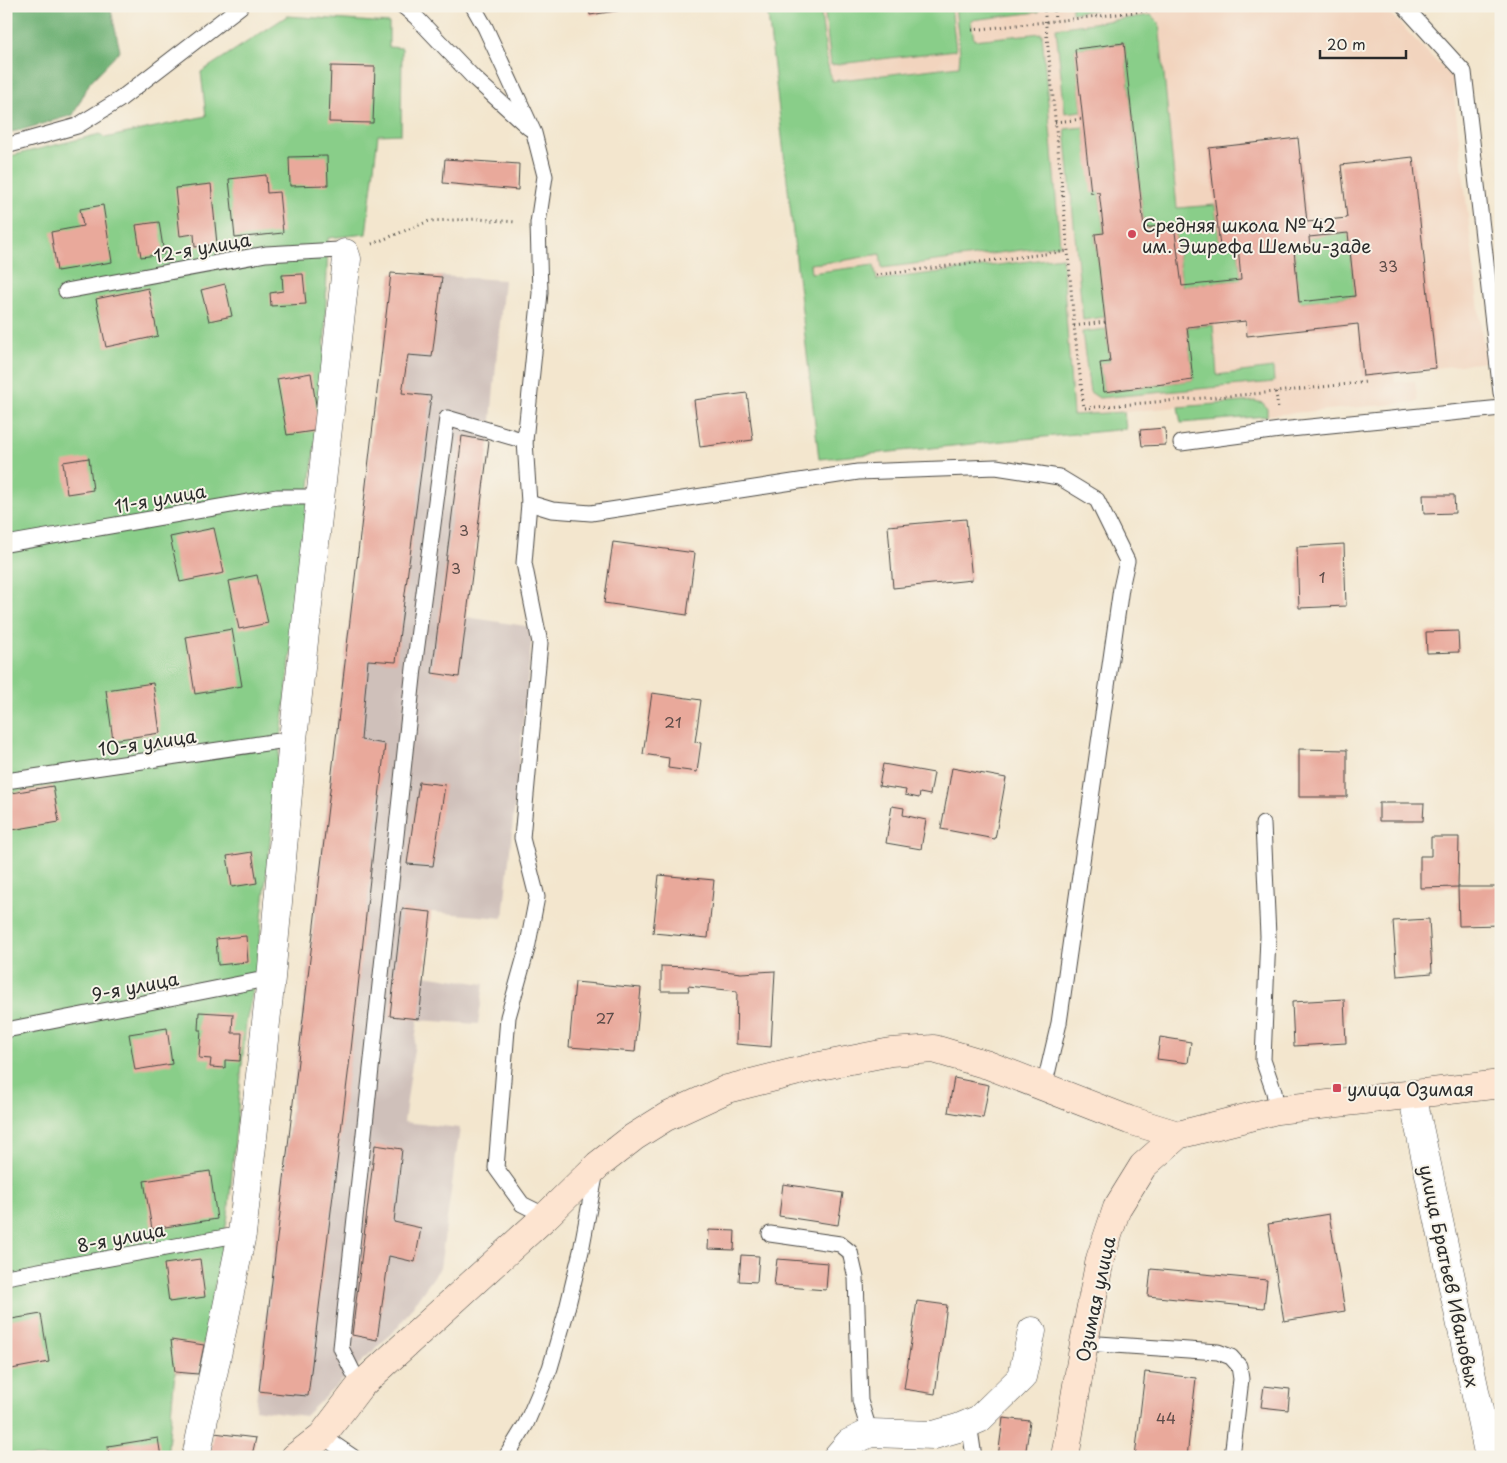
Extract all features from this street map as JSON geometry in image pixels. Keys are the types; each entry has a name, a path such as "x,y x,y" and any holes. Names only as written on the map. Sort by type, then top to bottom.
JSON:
{"street":[{"path":"196,1457 242,1234 271,978 293,739 347,259 345,253"},
{"path":"295,1457 322,1436 360,1386 546,1216 598,1165 634,1137 666,1117 727,1088 815,1067 892,1052 934,1049 988,1065 1129,1120 1178,1135 1277,1110 1501,1084"},
{"name":"улица Братьев Ивановых","path":"1412,1094 1489,1457"},
{"name":"Озимая улица","path":"1065,1457 1100,1259 1116,1208 1143,1166 1178,1135"},
{"path":"837,1457 849,1443 870,1433 934,1435 979,1419 1022,1377 1032,1331"}],"lane":[{"path":"6,146 77,126 119,100 241,6"},
{"path":"403,6 416,17 473,78 534,133"},
{"path":"473,6 485,27 534,133 545,176 538,223 540,293 525,441 529,503 524,563 540,643 522,838 537,897 527,949 508,1017 496,1168 522,1204 546,1216"},
{"path":"1404,6 1464,72 1501,393"},
{"name":"12-я улица","path":"66,291 266,254 339,250 345,253"},
{"path":"1181,444 1280,430 1501,408"},
{"path":"360,1386 341,1348 414,668 447,418 525,441"},
{"path":"529,503 552,510 591,513 858,472 996,467 1059,477 1097,500 1127,561 1121,588 1059,1023 1044,1087"},
{"name":"11-я улица","path":"6,544 277,497 321,497"},
{"name":"10-я улица","path":"6,781 293,739"},
{"path":"1263,824 1268,936 1263,1060 1274,1092 1277,1110"},
{"name":"9-я улица","path":"6,1030 271,978"},
{"path":"506,1457 526,1424 550,1368 579,1260 598,1165"},
{"name":"8-я улица","path":"6,1278 242,1234"},
{"path":"770,1234 840,1244 850,1252 856,1278 860,1401 870,1433"},
{"path":"1084,1343 1218,1352 1231,1357 1240,1366 1241,1379 1232,1457"},
{"path":"969,1423 974,1457"},
{"path":"322,1436 353,1457"}],"path":[{"path":"1044,6 1074,326 1084,408 1276,392 1367,382"},
{"path":"1054,6 1055,21"},
{"path":"972,30 1163,9"},
{"path":"1056,122 1083,119"},
{"path":"345,253 387,239 429,221 478,219 538,223"},
{"path":"876,275 1068,251"},
{"path":"1074,326 1105,322"}],"shaded area":[{"name":"Средняя школа № 42 им. Эшрефа Шемьи-заде","path":"767,6 1383,6 1452,78 1485,362 1394,373 1395,382 1415,381 1418,402 1181,423 1178,407 1125,412 1126,429 819,459"},
{"path":"391,273 504,280 489,441 466,617 533,627 503,918 431,912 424,975 484,984 478,1024 418,1020 404,1122 460,1128 440,1268 398,1327 305,1416 255,1409"}],"green space":[{"path":"6,6 110,6 120,51 90,82 73,115 6,133"},
{"path":"767,6 820,6 827,62 832,81 959,66 960,53 955,6 1039,6 1039,12 971,20 974,40 1042,33 1060,245 882,268 880,254 810,264 811,273 874,265 877,280 1062,257 1073,415 1124,412 1126,429 819,459"},
{"path":"824,6 951,6 956,50 831,65"},
{"path":"1072,6 1124,6 1072,13"},
{"path":"1151,15 1159,23 1177,208 1215,205 1220,246 1238,245 1241,280 1182,286 1174,224 1144,228 1124,43 1075,49 1082,111 1065,113 1056,28"},
{"path":"287,16 389,23 389,47 402,48 401,134 378,135 366,234 328,238 324,365 278,764 256,976 246,1022 228,1215 198,1374 175,1372 167,1457 6,1457 6,157 100,134 105,138 206,116 201,72"},
{"path":"1084,127 1092,193 1099,192 1104,233 1095,235 1105,317 1083,320 1065,129"},
{"path":"1348,233 1355,296 1299,302 1294,250 1309,237"},
{"path":"1213,325 1217,375 1273,368 1274,382 1099,398 1090,392 1082,332 1106,329 1110,362 1100,363 1104,392 1193,380 1187,327"},
{"path":"1255,401 1263,403 1267,409 1267,416 1181,423 1178,407"}],"building":[{"path":"589,6 641,6 641,7 590,15"},
{"path":"1124,43 1144,228 1174,224 1182,286 1241,280 1238,245 1220,247 1209,148 1298,138 1307,222 1347,218 1341,165 1413,157 1436,368 1363,376 1358,324 1247,336 1246,321 1187,327 1193,380 1104,392 1100,363 1110,362 1095,234 1104,233 1099,192 1091,193 1075,49","holes":["1348,233 1355,296 1299,302 1294,250 1310,248 1309,237"]},
{"path":"331,66 375,67 373,123 329,122"},
{"path":"327,156 328,185 290,186 289,157"},
{"path":"445,159 519,164 518,190 443,183"},
{"path":"266,175 267,193 279,192 283,233 235,238 229,179"},
{"path":"211,184 217,244 195,247 194,234 180,236 175,188"},
{"path":"103,205 112,262 57,271 51,232 83,226 80,209"},
{"path":"159,222 164,254 141,257 136,225"},
{"path":"391,273 442,277 432,357 408,355 402,393 431,396 396,662 368,660 361,740 385,744 351,1050 308,1396 283,1394 259,1391"},
{"path":"303,274 306,304 271,306 270,293 283,291 282,275"},
{"path":"225,284 232,316 209,321 201,290"},
{"path":"148,288 158,336 106,347 96,299"},
{"path":"311,373 320,430 287,435 277,379"},
{"path":"747,393 753,440 700,447 694,400"},
{"path":"1165,428 1166,445 1142,446 1140,430"},
{"path":"462,436 489,441 459,677 432,673"},
{"path":"89,458 93,490 67,494 63,462"},
{"path":"1423,495 1454,495 1455,513 1424,514"},
{"path":"966,519 972,580 893,588 888,526"},
{"path":"214,528 224,573 180,582 170,537"},
{"path":"613,542 695,553 687,615 604,603"},
{"path":"1344,544 1346,606 1299,608 1297,547"},
{"path":"257,575 268,623 239,629 229,581"},
{"path":"232,629 242,686 195,694 186,637"},
{"path":"1458,631 1459,652 1427,653 1426,632"},
{"path":"153,683 160,733 113,740 106,690"},
{"path":"652,693 701,700 695,742 701,743 697,772 668,768 669,758 643,754"},
{"path":"1299,749 1347,750 1347,797 1299,797"},
{"path":"883,764 934,773 930,795 920,793 919,798 905,795 906,790 879,786"},
{"path":"952,768 1006,778 995,839 941,829"},
{"path":"419,782 445,785 433,866 407,864"},
{"path":"53,786 59,822 6,831 6,794"},
{"path":"1379,803 1424,803 1423,821 1379,821"},
{"path":"892,806 904,808 903,815 926,820 921,849 886,843"},
{"path":"1431,837 1459,837 1458,887 1420,888 1420,856 1431,856"},
{"path":"252,852 257,883 232,887 227,856"},
{"path":"659,875 714,880 708,938 653,933"},
{"path":"1458,887 1501,887 1501,925 1459,926"},
{"path":"402,909 431,912 419,1019 390,1016"},
{"path":"1429,919 1432,973 1397,976 1393,921"},
{"path":"246,936 248,962 218,965 216,939"},
{"path":"661,966 741,973 775,971 771,1047 736,1044 737,991 688,986 689,991 661,991"},
{"path":"575,982 641,988 635,1052 569,1047"},
{"path":"1344,999 1346,1043 1294,1046 1292,1002"},
{"path":"199,1012 233,1014 232,1033 242,1033 240,1061 225,1060 225,1068 210,1067 211,1059 199,1058 201,1030 198,1030"},
{"path":"167,1028 172,1064 135,1070 129,1034"},
{"path":"1160,1037 1191,1042 1188,1063 1157,1059"},
{"path":"954,1078 989,1085 983,1118 948,1112"},
{"path":"375,1145 402,1149 394,1222 421,1228 415,1262 389,1256 377,1340 352,1335"},
{"path":"210,1171 217,1219 152,1229 144,1181"},
{"path":"783,1184 843,1193 838,1225 779,1216"},
{"path":"1329,1214 1345,1311 1284,1321 1268,1224"},
{"path":"709,1230 735,1231 734,1250 708,1249"},
{"path":"741,1255 759,1256 757,1282 739,1281"},
{"path":"200,1259 205,1297 169,1302 164,1264"},
{"path":"777,1259 828,1263 826,1290 774,1286"},
{"path":"1151,1269 1267,1280 1264,1308 1148,1296"},
{"path":"917,1301 947,1305 935,1394 904,1389"},
{"path":"41,1314 49,1362 6,1370 6,1320"},
{"path":"171,1340 204,1345 198,1374 175,1372"},
{"path":"1145,1372 1196,1378 1187,1457 1135,1457"},
{"path":"1264,1386 1290,1389 1288,1410 1261,1407"},
{"path":"1003,1418 1030,1421 1025,1457 998,1457"},
{"path":"214,1433 256,1438 252,1455 250,1457 210,1457"},
{"path":"158,1438 161,1457 109,1457 108,1446"}],"place":[{"name":"Средняя школа № 42 им. Эшрефа Шемьи-заде","path":"1132,234"},
{"name":"улица Озимая","path":"1337,1088"}]}
